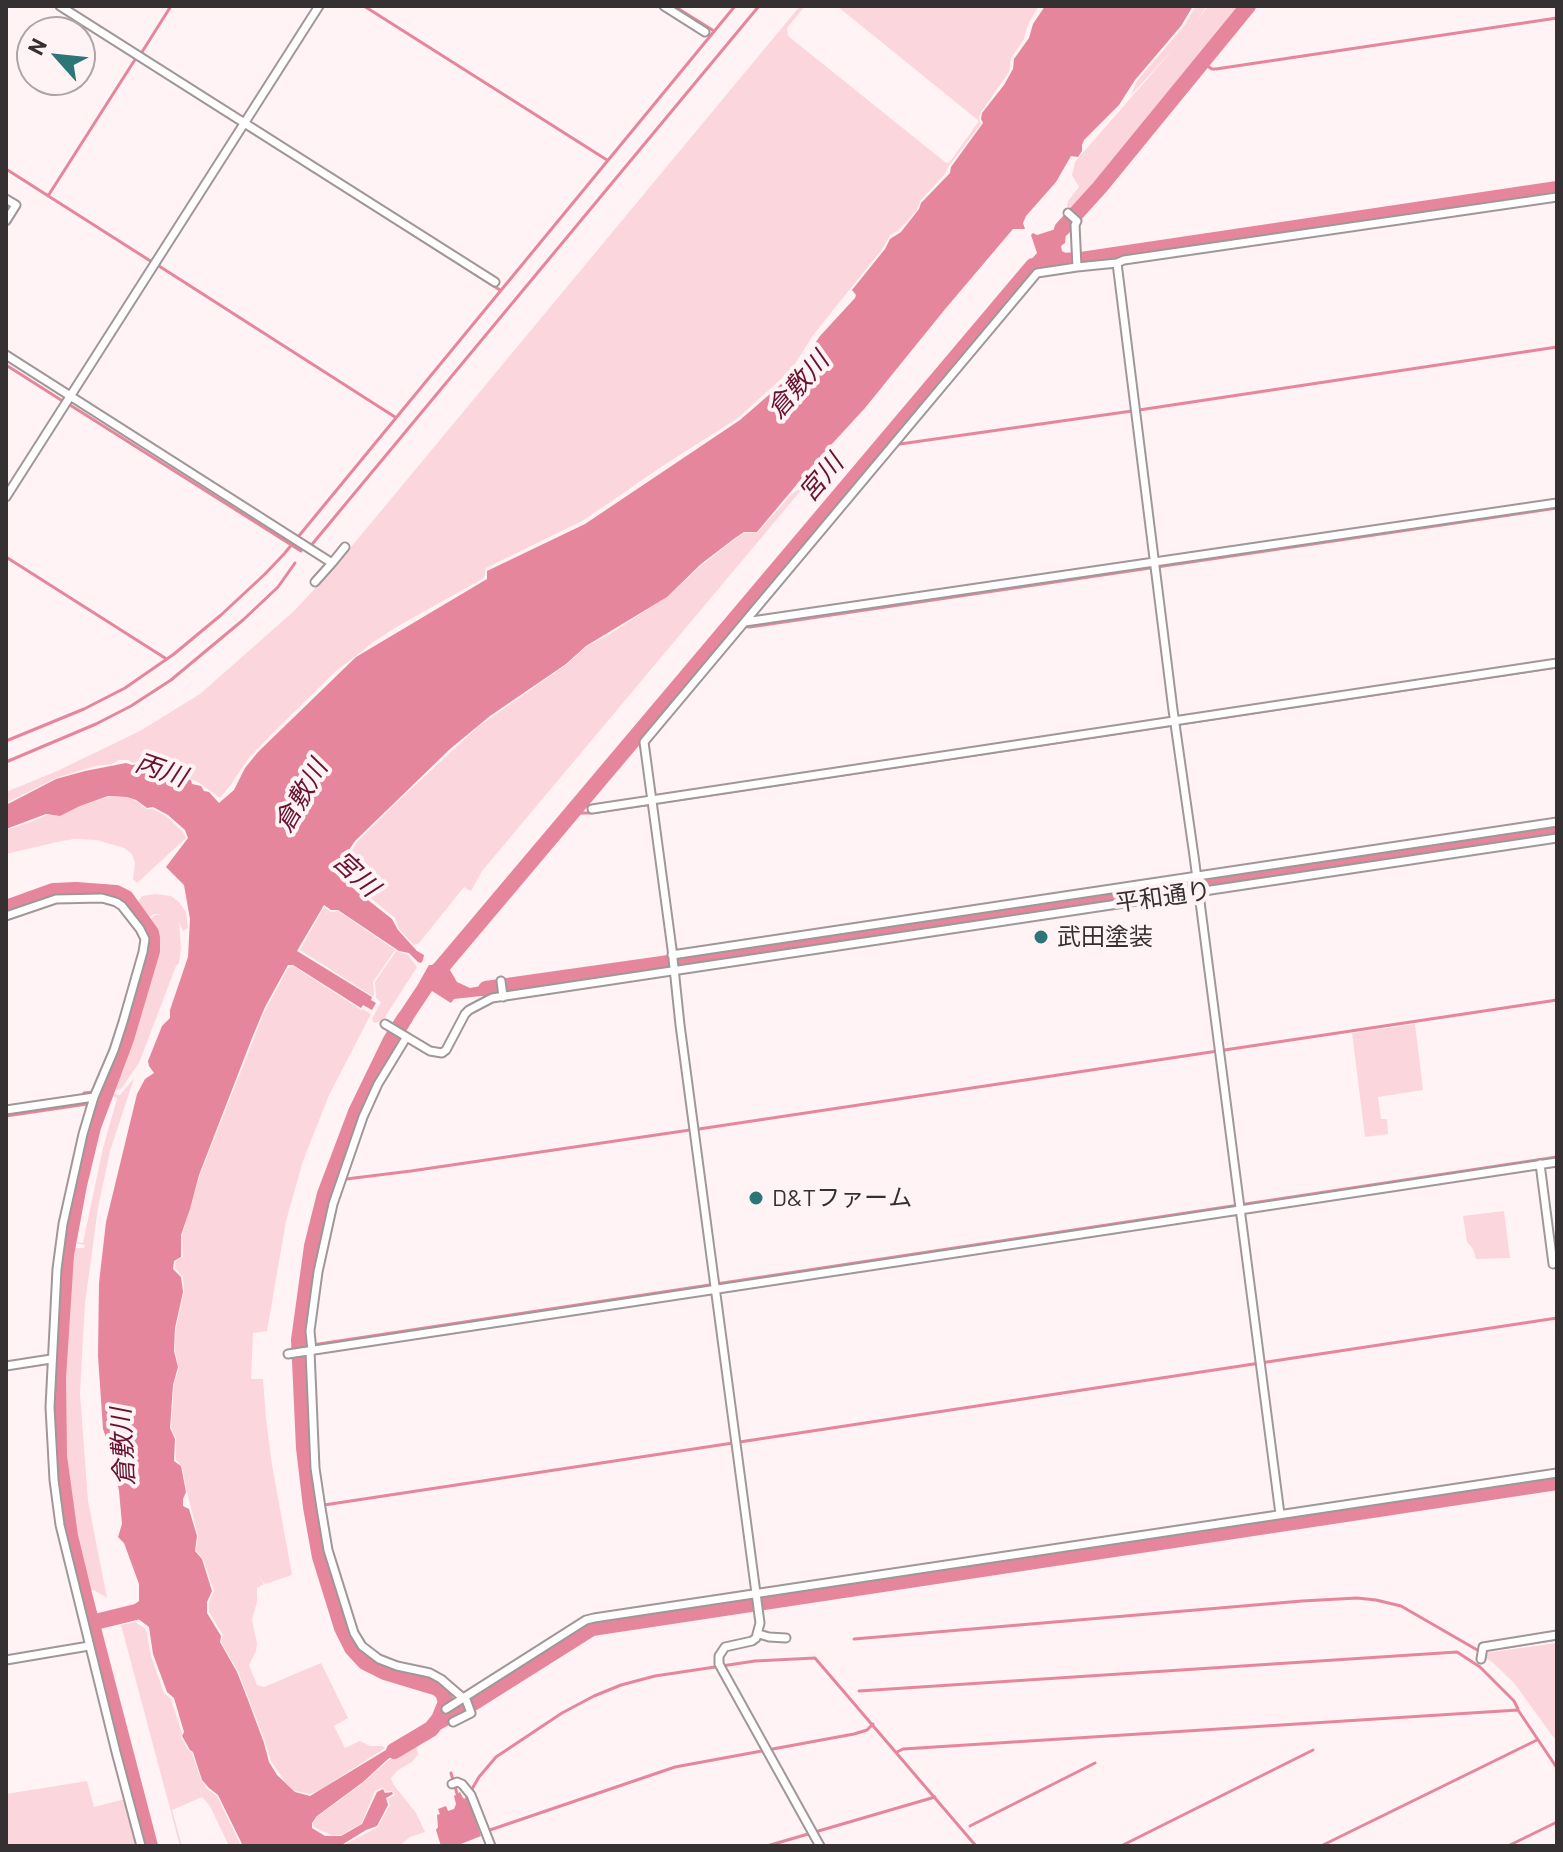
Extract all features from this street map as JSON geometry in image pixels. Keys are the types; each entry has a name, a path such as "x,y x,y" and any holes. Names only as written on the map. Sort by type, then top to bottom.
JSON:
{"street":[{"path":"60,6 495,282"},
{"path":"6,497 319,6"},
{"path":"664,6 705,32"},
{"path":"820,1846 720,1666 719,1656 725,1647 752,1641 759,1634 760,1623 644,742 1037,273 1557,197"},
{"path":"6,199 16,205 6,221"},
{"path":"1071,216 1077,221 1077,266"},
{"path":"1117,263 1280,1514"},
{"path":"6,355 332,563"},
{"path":"742,625 1557,503"},
{"path":"315,582 345,547"},
{"path":"592,809 652,803 1176,724 1557,663"},
{"path":"673,956 1557,822"},
{"name":"平和通り","path":"404,1036 430,1051 442,1053 469,1010 503,995 1557,838"},
{"path":"6,916 56,899 102,898 122,906 145,939 119,1036 94,1097 83,1134 63,1224 57,1269 50,1407 60,1525 141,1846"},
{"path":"501,981 503,995"},
{"path":"387,1026 404,1036 363,1117 340,1181 321,1251 310,1331 314,1456 328,1550 354,1633 362,1646 388,1664 430,1673 441,1679 466,1702 471,1713 453,1722"},
{"path":"6,1102 9,1110 94,1097"},
{"path":"290,1354 716,1285 1557,1162"},
{"path":"1540,1164 1553,1264"},
{"path":"6,1366 51,1359"},
{"path":"446,1709 466,1702 586,1620 757,1599 1280,1514 1557,1473"},
{"path":"759,1634 786,1638"},
{"path":"1482,1653 1483,1647 1557,1635"},
{"path":"6,1660 89,1646"},
{"path":"454,1783 462,1784 469,1793 491,1846"}],"shaded area":[{"path":"800,6 805,6 787,28 788,36 949,163 979,121 837,6 1039,6 1028,24 1024,39 1011,58 1009,72 981,112 981,124 945,174 920,201 917,210 898,231 890,235 814,334 791,370 738,418 584,520 486,568 484,578 375,641 336,671 271,735 248,759 220,798 198,782 156,765 119,760 56,778 6,803 6,792 140,731 200,694 294,611 332,570"},
{"path":"1196,6 1207,6 1195,23 1208,6 1238,6 1089,191 1071,209 1067,206 1068,201 1079,187 1072,175 1075,162 1175,47 1131,95 1137,81 1184,26"},
{"path":"808,482 482,871 471,891 464,887 419,943 414,945 399,929 395,918 352,883 346,874 346,858 358,841 478,727 566,665 586,647 667,597 735,539 744,533 758,532 791,495"},
{"path":"108,797 127,797 146,809 153,809 166,816 186,838 137,883 133,879 135,863 132,854 124,848 97,840 74,839 6,854 6,830 47,815 60,816"},
{"path":"142,896 171,896 179,902 186,912 188,928 183,931 179,922 179,963 139,1063 121,1089 117,1090 112,1087 127,1050 155,956 157,941 148,921 162,914 154,914 147,919 138,903"},
{"path":"324,907 331,912 338,911 395,950 373,982 374,997 300,950"},
{"path":"396,951 408,955 417,967 385,1017 374,1023 372,1019 381,1002 376,998 375,982"},
{"path":"293,966 371,1014 329,1095 303,1161 286,1221 267,1331 253,1333 251,1379 263,1379 272,1465 292,1575 265,1584 258,1575 264,1584 257,1588 252,1620 257,1643 249,1665 257,1685 264,1687 321,1663 348,1718 334,1726 345,1748 360,1741 385,1748 310,1794 295,1791 271,1761 238,1671 221,1642 223,1635 209,1612 214,1591 203,1559 196,1550 198,1536 182,1466 176,1460 176,1439 171,1427 174,1384 179,1368 175,1351 176,1328 184,1292 183,1277 175,1268 176,1261 183,1257 182,1235 200,1175 264,1013 288,968"},
{"path":"1415,1024 1423,1090 1378,1097 1381,1119 1387,1119 1388,1134 1365,1137 1352,1033"},
{"path":"134,1078 110,1151 98,1208 85,1303 80,1394 88,1501 107,1598 94,1590 89,1591 76,1539 64,1453 63,1366 72,1248 84,1248 85,1245 74,1243 88,1167 110,1093 120,1095","holes":["113,1095 117,1099 83,1243 75,1242 89,1167 109,1098"]},
{"path":"1504,1211 1510,1258 1476,1259 1467,1242 1463,1216"},
{"path":"135,1622 146,1629 151,1656 164,1693 171,1699 181,1737 192,1753 201,1780 217,1796 241,1846 229,1846 210,1806 202,1797 172,1810 180,1846 121,1625"},
{"path":"1557,1643 1557,1742 1514,1683 1486,1658 1485,1653"},
{"path":"414,1743 418,1754 391,1778 416,1813 425,1832 410,1837 399,1846 342,1846 378,1827 390,1805 388,1799 395,1795 383,1787 375,1791 361,1824 341,1835 331,1835 314,1827 317,1817"},
{"path":"87,1781 94,1807 125,1799 138,1846 6,1846 6,1794"}],"water":[{"path":"1045,6 1193,6 1119,105 1084,140 1078,157 1071,156 1056,182 1026,216 1023,223 1025,229 1013,229 865,408 757,532 744,532 735,538 701,564 667,597 586,646 566,664 490,716 450,749 355,841 344,857 343,874 349,885 392,919 398,930 424,955 421,963 338,910 324,905 297,951 372,997 371,1000 376,1003 372,1010 363,1005 361,1008 293,965 288,965 265,1007 199,1175 181,1235 181,1257 174,1261 173,1269 181,1277 183,1292 175,1328 174,1351 178,1367 173,1385 170,1428 175,1439 174,1461 181,1466 186,1492 183,1506 189,1509 197,1536 195,1551 202,1559 212,1591 207,1602 207,1613 237,1672 269,1762 277,1775 295,1792 310,1796 409,1736 413,1742 312,1823 312,1828 325,1836 341,1836 362,1824 377,1792 383,1789 385,1793 393,1794 386,1798 388,1805 377,1826 340,1846 243,1846 218,1795 202,1780 193,1752 182,1736 184,1732 174,1698 167,1692 153,1654 149,1627 137,1618 124,1620 119,1615 139,1601 139,1584 124,1543 118,1537 122,1524 119,1491 103,1429 98,1356 99,1283 106,1222 137,1094 145,1079 154,1073 148,1061 162,1026 170,1018 188,957 190,919 184,885 166,867 188,838 185,830 168,815 127,797 108,796 60,816 46,814 6,829 6,805 56,779 126,763 156,768 191,780 192,784 201,786 219,803 234,790 245,768 258,752 356,657 487,579 487,571 585,524 740,420 799,366 820,336 855,298 852,290 890,239 901,232 921,203 950,173 951,167 983,123 982,113 1004,85 1013,69 1014,59"},
{"path":"1067,216 1071,220 1071,228 1061,246 1062,251 1073,257 1074,265 1036,270 1024,283 1016,276 1037,253 1031,235 1059,228"},
{"path":"443,956 453,963 450,970 457,982 470,988 497,983 499,994 454,999 451,1003 432,991 403,1032 391,1025 429,965"},
{"path":"460,1792 469,1801 481,1836 456,1846 441,1846 436,1830 437,1815 440,1814 438,1809 446,1806 448,1811 454,1809 454,1796"}],"waterway":[{"path":"142,52 171,6"},
{"path":"364,6 607,160"},
{"path":"674,6 714,31"},
{"path":"6,741 84,709 125,688 174,654 265,574 735,6"},
{"path":"309,548 759,6"},
{"name":"宮川","path":"1062,229 1248,6"},
{"path":"1201,62 1216,69 1557,18"},
{"path":"134,57 236,122"},
{"path":"48,196 136,58"},
{"path":"247,129 500,290"},
{"path":"6,169 152,262"},
{"path":"1061,261 1557,189"},
{"path":"159,266 395,417"},
{"name":"宮川","path":"434,976 1033,266"},
{"path":"879,447 1557,347"},
{"path":"6,365 61,400"},
{"path":"70,405 301,551"},
{"path":"732,622 737,626 750,627 1557,508"},
{"path":"6,557 165,658"},
{"path":"6,762 96,724 171,680 278,587 295,563"},
{"path":"573,810 591,813 1557,667"},
{"path":"486,989 1557,830"},
{"path":"6,908 53,891 116,893 126,898 152,938 152,951 126,1039 93,1127 79,1185 66,1255 58,1378 59,1456 70,1536 150,1846"},
{"path":"699,1129 1557,1000"},
{"path":"394,1751 431,1729 446,1702 438,1688 385,1672 365,1662 352,1648 342,1628 320,1557 311,1507 304,1448 299,1340 312,1246 325,1194 356,1112 405,1018"},
{"path":"84,1093 93,1092"},
{"path":"100,1095 104,1096"},
{"path":"6,1116 87,1104"},
{"path":"330,1181 690,1130"},
{"path":"299,1347 1557,1157"},
{"path":"311,1507 1557,1318"},
{"path":"436,1723 592,1628 1557,1482"},
{"path":"854,1639 1357,1598 1401,1606 1479,1651"},
{"path":"91,1623 140,1611"},
{"path":"1507,1647 1557,1639"},
{"path":"859,1691 1457,1652 1480,1667 1514,1701 1518,1709"},
{"path":"465,1801 496,1757 562,1713 594,1696 655,1676 755,1661 815,1658 976,1846"},
{"path":"897,1752 903,1749 1518,1710 1557,1768"},
{"path":"487,1831 675,1767 854,1734 867,1730 873,1724"},
{"path":"1321,1846 1537,1740"},
{"path":"1121,1846 1313,1750"},
{"path":"970,1826 1095,1763"},
{"path":"451,1773 458,1797"},
{"path":"767,1846 935,1797"},
{"path":"1508,1846 1557,1822"}],"place":[{"name":"武田塗装","path":"1041,937"},
{"name":"D&Tファーム","path":"756,1198"}],"water label":[{"name":"倉敷川","path":"798,385"},
{"name":"丙川","path":"161,770"},
{"name":"倉敷川","path":"301,796"},
{"name":"倉敷川","path":"123,1447"}]}
